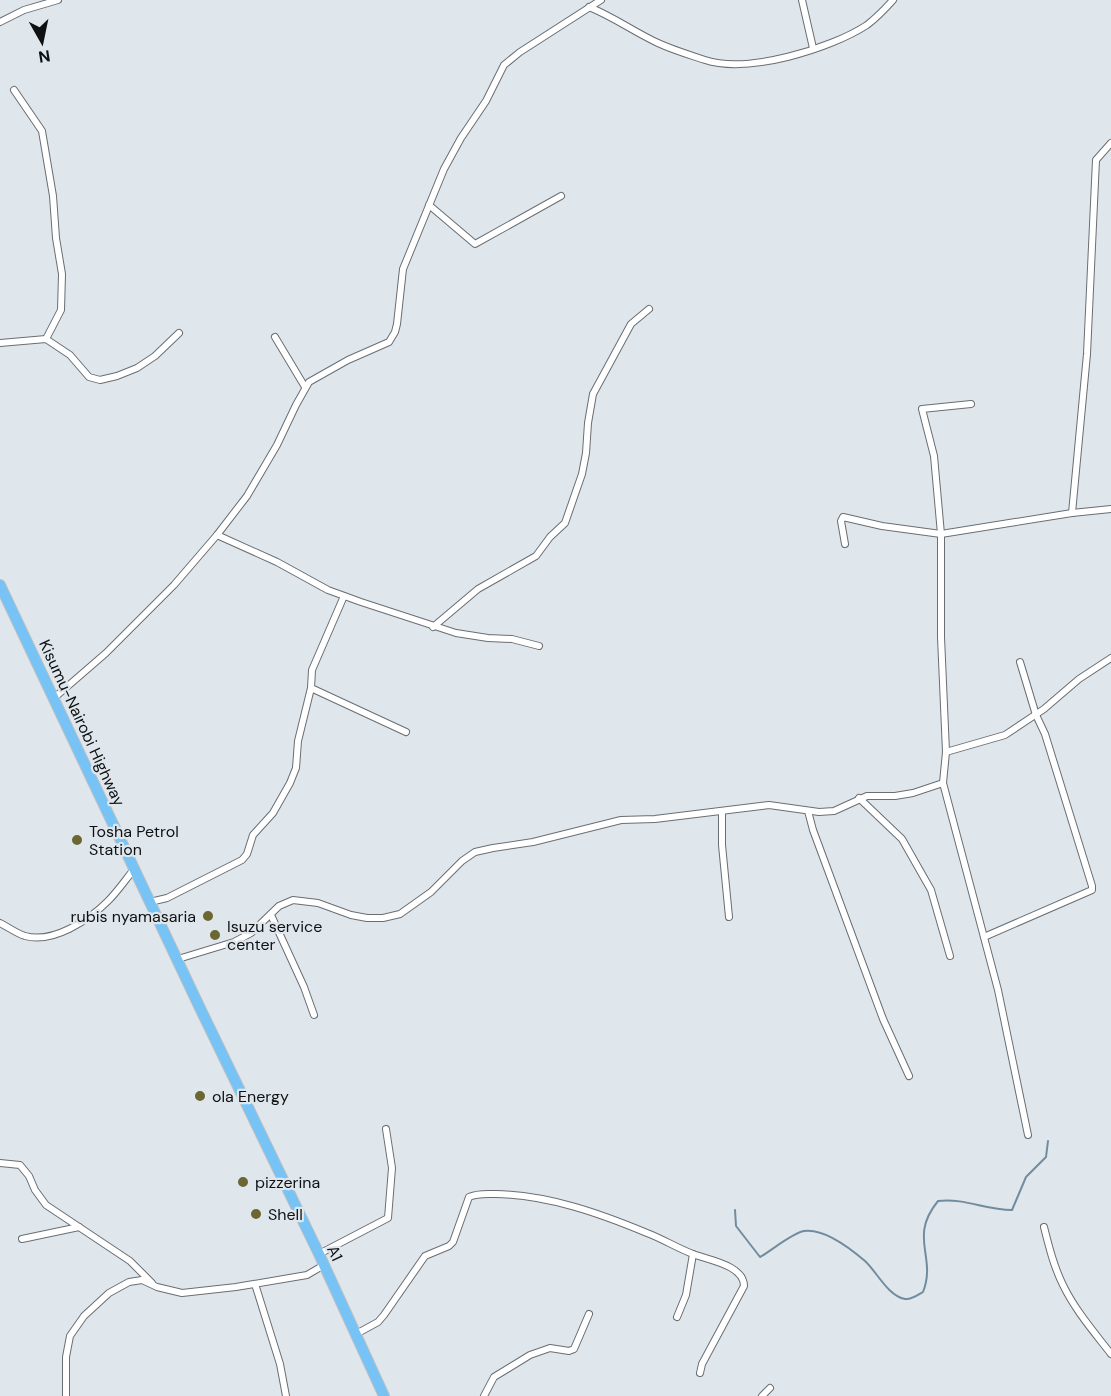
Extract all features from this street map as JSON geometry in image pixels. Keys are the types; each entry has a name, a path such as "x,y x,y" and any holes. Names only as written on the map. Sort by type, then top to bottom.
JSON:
{"highway":[{"name":"Kisumu-Nairobi Highway","path":"0,585 244,1101 257,1124"},
{"name":"A1","path":"257,1124 384,1396"}],"street":[{"path":"0,22 24,10 58,0"},
{"path":"54,698 106,653 174,585 217,535 247,496 277,445 305,387 316,377 382,346 393,336 397,324 403,269 429,205 448,160 486,101 504,65 520,52 601,0"},
{"path":"802,0 813,48"},
{"path":"589,7 609,15 658,43 708,61 744,63 774,61 837,40 867,24 893,0"},
{"path":"14,90 42,131 53,196 56,238 62,274 61,310 46,339"},
{"path":"1072,513 1087,354 1096,160 1111,143"},
{"path":"429,205 475,244 561,196"},
{"path":"433,627 478,589 536,556 550,537 561,528 582,474 593,394 630,324 649,309"},
{"path":"0,343 46,339 70,355 89,377 100,380 137,368 155,356 179,333"},
{"path":"275,337 305,387"},
{"path":"971,404 922,409 934,456 941,534 941,637 946,752 943,783 998,990 1029,1135"},
{"path":"845,544 841,521 845,517 882,526 941,534 1111,509"},
{"path":"217,535 344,596 433,627 466,635 512,639 539,646"},
{"path":"150,902 167,898 242,860 247,854 253,836 273,813 296,768 298,741 312,670 344,596"},
{"path":"946,752 1005,735 1035,715 1079,679 1111,658"},
{"path":"984,937 1092,890 1045,734 1035,715 1020,663"},
{"path":"310,688 406,732"},
{"path":"178,959 234,942 251,933 285,902 302,899 367,918 383,918 400,914 431,891 462,861 476,852 532,842 605,823 769,805 808,811 834,811 867,796 895,796 913,793 943,783"},
{"path":"860,798 902,839 931,890 950,956"},
{"path":"722,811 722,845 729,917"},
{"path":"808,811 883,1019 909,1076"},
{"path":"0,923 24,936 47,937 63,931 88,918 108,901 135,868"},
{"path":"271,915 304,987 314,1016"},
{"path":"319,1254 388,1218 392,1168 386,1129"},
{"path":"0,1163 20,1165 46,1205 130,1262 157,1287"},
{"path":"356,1334 378,1322 425,1256 453,1242 467,1200 472,1195 528,1196 559,1202 648,1233 693,1254 725,1264 736,1273 745,1283 702,1364 700,1373"},
{"path":"22,1239 80,1227"},
{"path":"1044,1227 1063,1286 1111,1354"},
{"path":"677,1317 686,1295 693,1254"},
{"path":"66,1396 66,1357 70,1336 84,1316 109,1293 129,1282 142,1280 157,1287 182,1293 307,1275 324,1265"},
{"path":"255,1284 280,1364 285,1396"},
{"path":"484,1396 494,1377 530,1355 550,1347 574,1350 589,1314"},
{"path":"762,1396 770,1388"}],"waterway":[{"path":"735,1210 736,1226 760,1257 799,1232 820,1233 837,1240 859,1256 893,1293 910,1299 923,1292 927,1268 925,1226 929,1214 938,1201 958,1201 1012,1210 1026,1177 1046,1157 1048,1141"}],"place":[{"name":"Tosha Petrol Station","path":"77,840"},
{"name":"rubis nyamasaria","path":"208,916"},
{"name":"Isuzu service center","path":"215,935"},
{"name":"ola Energy","path":"200,1096"},
{"name":"pizzerina","path":"243,1182"},
{"name":"Shell","path":"256,1214"}]}
